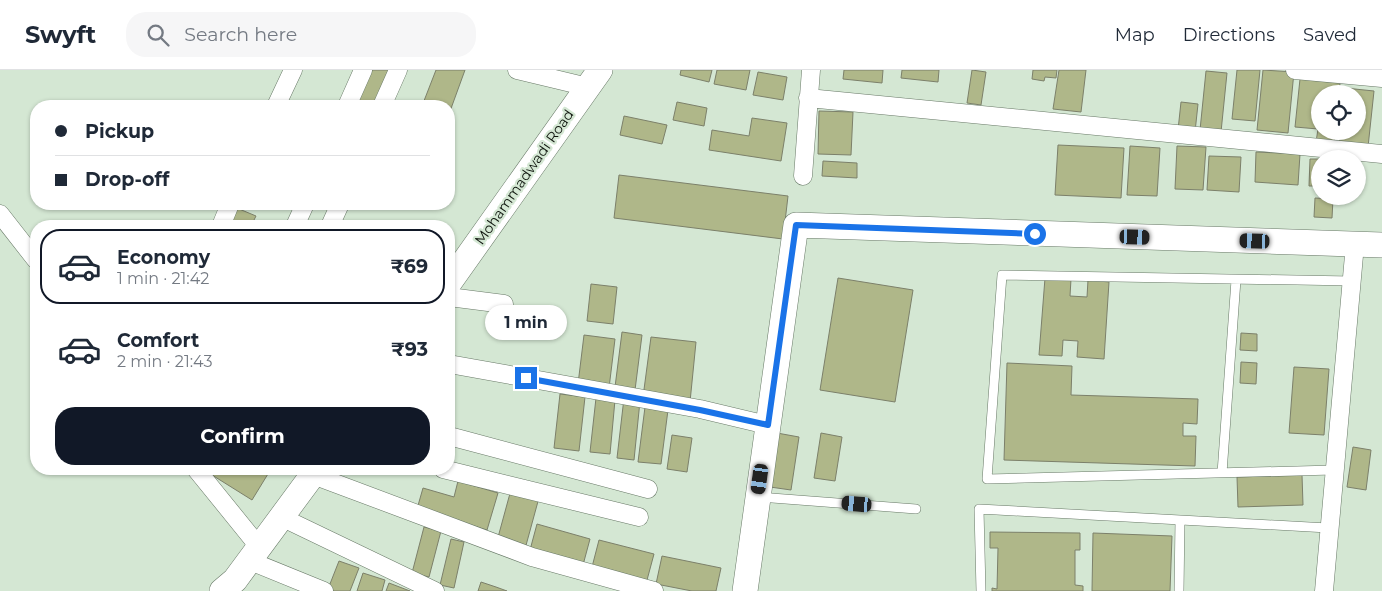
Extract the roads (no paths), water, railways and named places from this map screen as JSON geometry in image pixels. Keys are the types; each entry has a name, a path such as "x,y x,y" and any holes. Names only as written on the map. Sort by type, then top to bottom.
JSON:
{"street":[{"path":"279,100 293,70"},
{"path":"350,100 363,70"},
{"path":"385,100 398,70"},
{"path":"517,70 594,78"},
{"path":"802,176 811,70"},
{"path":"1295,70 1382,78"},
{"name":"Mohammadwadi Road","path":"455,275 594,78"},
{"path":"808,98 1382,154"},
{"path":"0,214 30,252"},
{"path":"745,591 796,225 1382,245"},
{"path":"1324,591 1333,470 1355,244"},
{"path":"455,298 504,304"},
{"path":"455,365 690,408 768,425"},
{"path":"455,438 648,490"},
{"path":"455,472 639,517"},
{"path":"206,475 243,574"},
{"path":"243,574 313,475"},
{"path":"323,475 532,557 654,591"},
{"path":"283,518 436,591"},
{"path":"243,574 324,591"}],"lane":[{"path":"1333,470 987,479 1002,274 1351,281"},
{"path":"1222,473 1236,280"},
{"path":"758,497 916,509"},
{"path":"981,591 980,509 1328,528"},
{"path":"1179,591 1180,520"}]}
